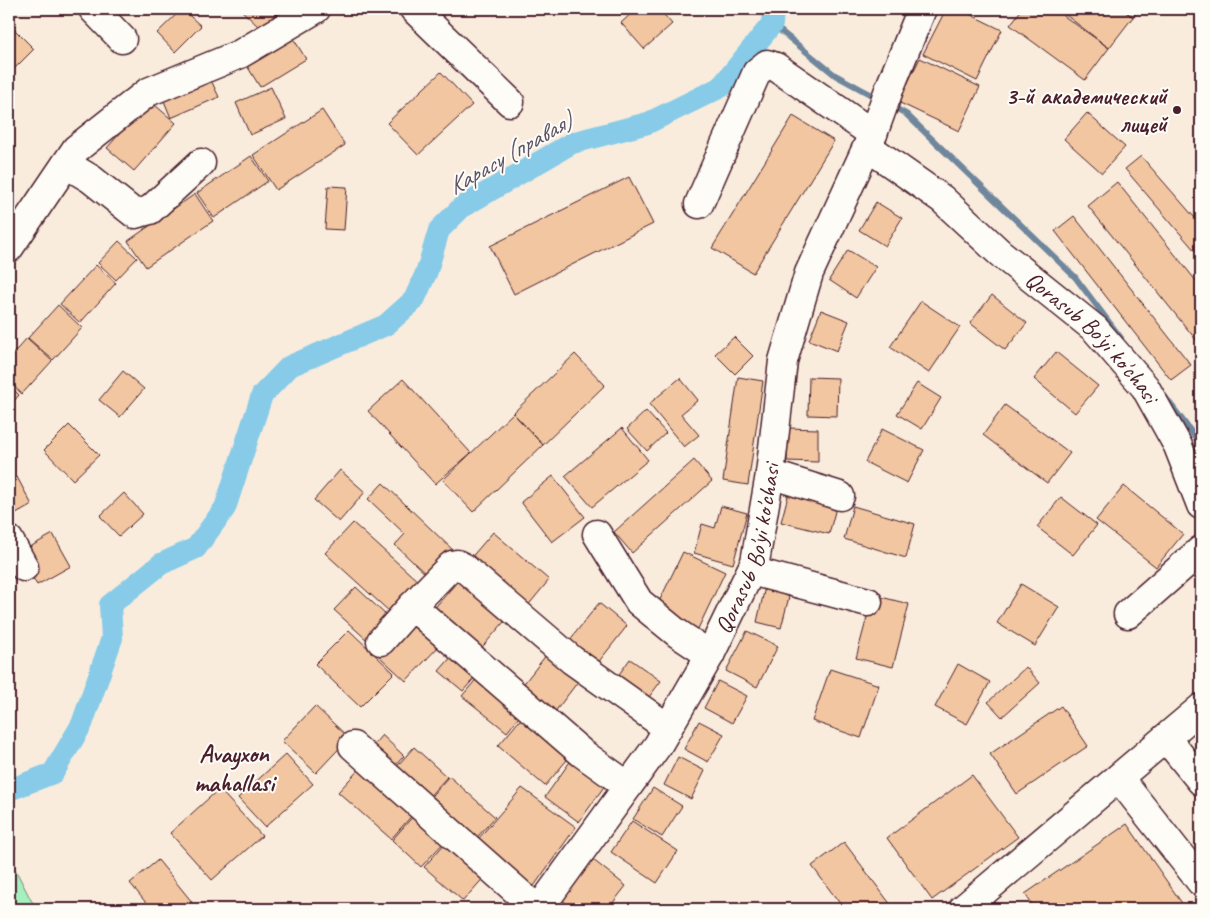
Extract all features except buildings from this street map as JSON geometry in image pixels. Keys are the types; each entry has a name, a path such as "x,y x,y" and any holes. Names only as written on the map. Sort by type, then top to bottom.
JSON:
{"street":[{"path":"93,9 122,39"},
{"path":"9,248 76,149 148,92 240,54 316,9"},
{"path":"414,9 510,102"},
{"name":"Qorasub Bo'yi ko'chasi","path":"538,909 668,728 710,655 755,562 770,474 783,361 809,273 874,133 890,87 922,9"},
{"path":"699,204 757,72 767,64 776,67 874,133"},
{"name":"Qorasub Bo'yi ko'chasi","path":"874,133 1000,253 1095,329 1145,387 1178,446 1201,505"},
{"path":"66,164 91,179 135,214 150,210 201,163"},
{"path":"770,474 840,496"},
{"path":"597,534 639,602 677,633 710,655"},
{"path":"9,540 24,568"},
{"path":"1128,614 1201,550"},
{"path":"381,641 452,565 463,567 572,660 668,728"},
{"path":"751,571 868,602"},
{"path":"412,606 582,753 628,786"},
{"path":"963,909 1201,708"},
{"path":"1166,738 1201,781"},
{"path":"353,746 538,909"},
{"path":"1119,778 1201,882"}],"green space":[{"path":"13,865 31,900 38,909 9,909 9,866"}],"waterway":[{"name":"Карасу (правая)","path":"9,790 53,773 82,724 112,638 110,605 161,564 196,548 225,508 262,395 290,366 386,325 414,300 427,271 439,230 462,207 572,143 648,123 721,87 772,24 773,9"},
{"path":"772,24 835,75 879,99"},
{"path":"890,105 906,114 1075,277 1121,338"},
{"path":"1166,398 1201,445"}],"place":[{"name":"3-й академический лицей","path":"1177,110"}],"district":[{"name":"Avayxon mahallasi","path":"234,768"}]}
